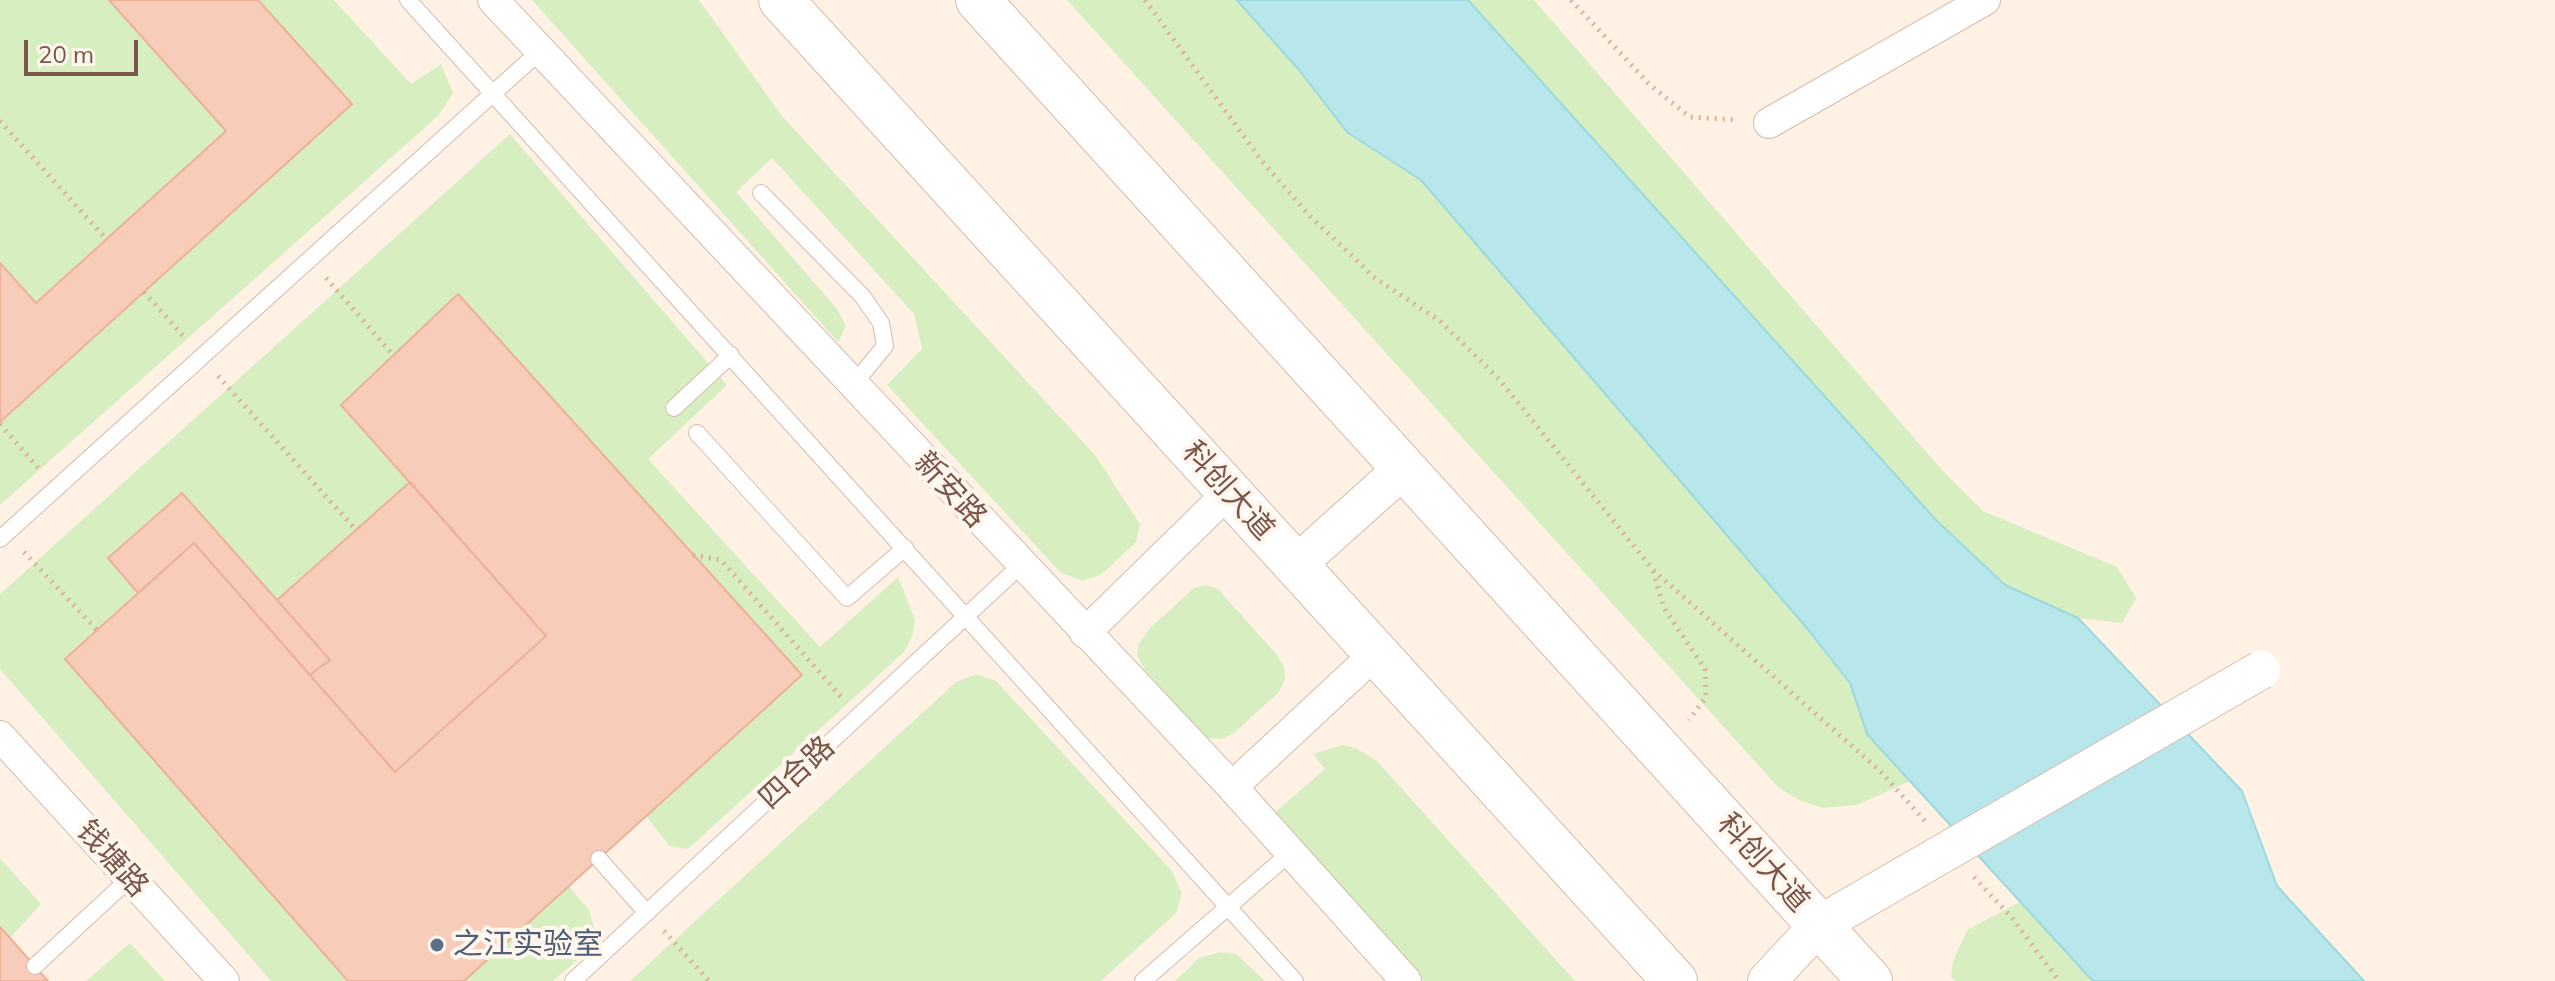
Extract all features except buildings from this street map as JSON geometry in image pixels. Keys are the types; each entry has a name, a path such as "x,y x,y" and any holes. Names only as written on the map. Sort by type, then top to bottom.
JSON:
{"main road":[{"name":"科创大道","path":"781,0 1675,981"},
{"name":"科创大道","path":"978,0 1870,981"}],"street":[{"name":"新安路","path":"493,0 1232,787 1406,981"},
{"path":"1769,123 1985,0"},
{"path":"1296,565 1404,468"},
{"path":"1085,633 1229,492"},
{"path":"1232,787 1376,653"},
{"path":"1767,981 1819,925 2261,670"},
{"name":"钱塘路","path":"5,751 130,878 224,981"}],"lane":[{"path":"408,0 1293,980"},
{"path":"3,536 540,51"},
{"path":"761,193 863,297 881,323 885,346 853,385"},
{"path":"674,408 731,355"},
{"path":"697,433 847,598 905,548"},
{"name":"四合路","path":"573,981 1021,565"},
{"path":"1143,981 1291,852"},
{"path":"599,859 647,913"},
{"path":"35,966 130,878"}],"path":[{"path":"1145,0 1261,160 1309,215 1375,278 1440,321 1499,379 1653,570 1879,770 1931,828"},
{"path":"1571,0 1650,85 1690,117 1769,123"},
{"path":"0,121 106,239"},
{"path":"309,259 393,355"},
{"path":"144,292 356,530"},
{"path":"0,424 56,489"},
{"path":"3,536 97,630"},
{"path":"693,555 721,560 858,717"},
{"path":"1653,570 1664,608 1705,669 1706,697 1697,714 1658,747"},
{"path":"1972,873 2013,919 2059,981"},
{"path":"647,913 709,981"}],"green space":[{"path":"0,0 334,0 411,84 441,64 453,93 438,116 0,505"},
{"path":"532,0 699,0 782,116 1095,455 1140,524 1136,542 1102,574 1082,581 1060,572 887,385 922,349 914,314 772,158 736,192 837,309 846,326 838,342"},
{"path":"1067,0 1237,0 1300,71 1347,132 1421,180 1806,627 1850,683 1867,734 1910,781 1857,805 1823,808 1799,800 1778,787"},
{"path":"1468,0 1534,0 1942,470 1983,511 2117,567 2136,598 2122,623 2078,618 2005,585 1936,520"},
{"path":"510,134 727,385 648,459 820,647 898,577 915,620 912,637 904,652 688,849 670,846 635,803 555,870 589,910 596,935 584,954 553,981 271,981 0,669 0,594"},
{"path":"1205,585 1218,589 1277,655 1284,667 1285,679 1279,692 1233,734 1221,739 1207,738 1192,725 1145,670 1137,655 1138,645 1149,629 1194,588"},
{"path":"976,674 996,681 1172,871 1182,894 1176,913 1101,981 630,981 956,682"},
{"path":"1342,745 1356,748 1377,761 1575,981 1424,981 1273,814 1325,769 1313,754"},
{"path":"0,858 41,904 10,938 0,927"},
{"path":"2020,902 2094,981 1955,981 1951,977 1953,961 1967,930"},
{"path":"130,943 165,981 86,981"},
{"path":"1221,952 1236,954 1265,981 1175,981 1199,958"}],"water":[{"path":"1237,0 1468,0 1936,520 2005,585 2078,618 2242,791 2277,886 2364,981 2094,981 2090,978 1867,734 1850,683 1806,627 1421,180 1347,132 1300,71"}],"place":[{"name":"之江实验室","path":"437,945"}]}
